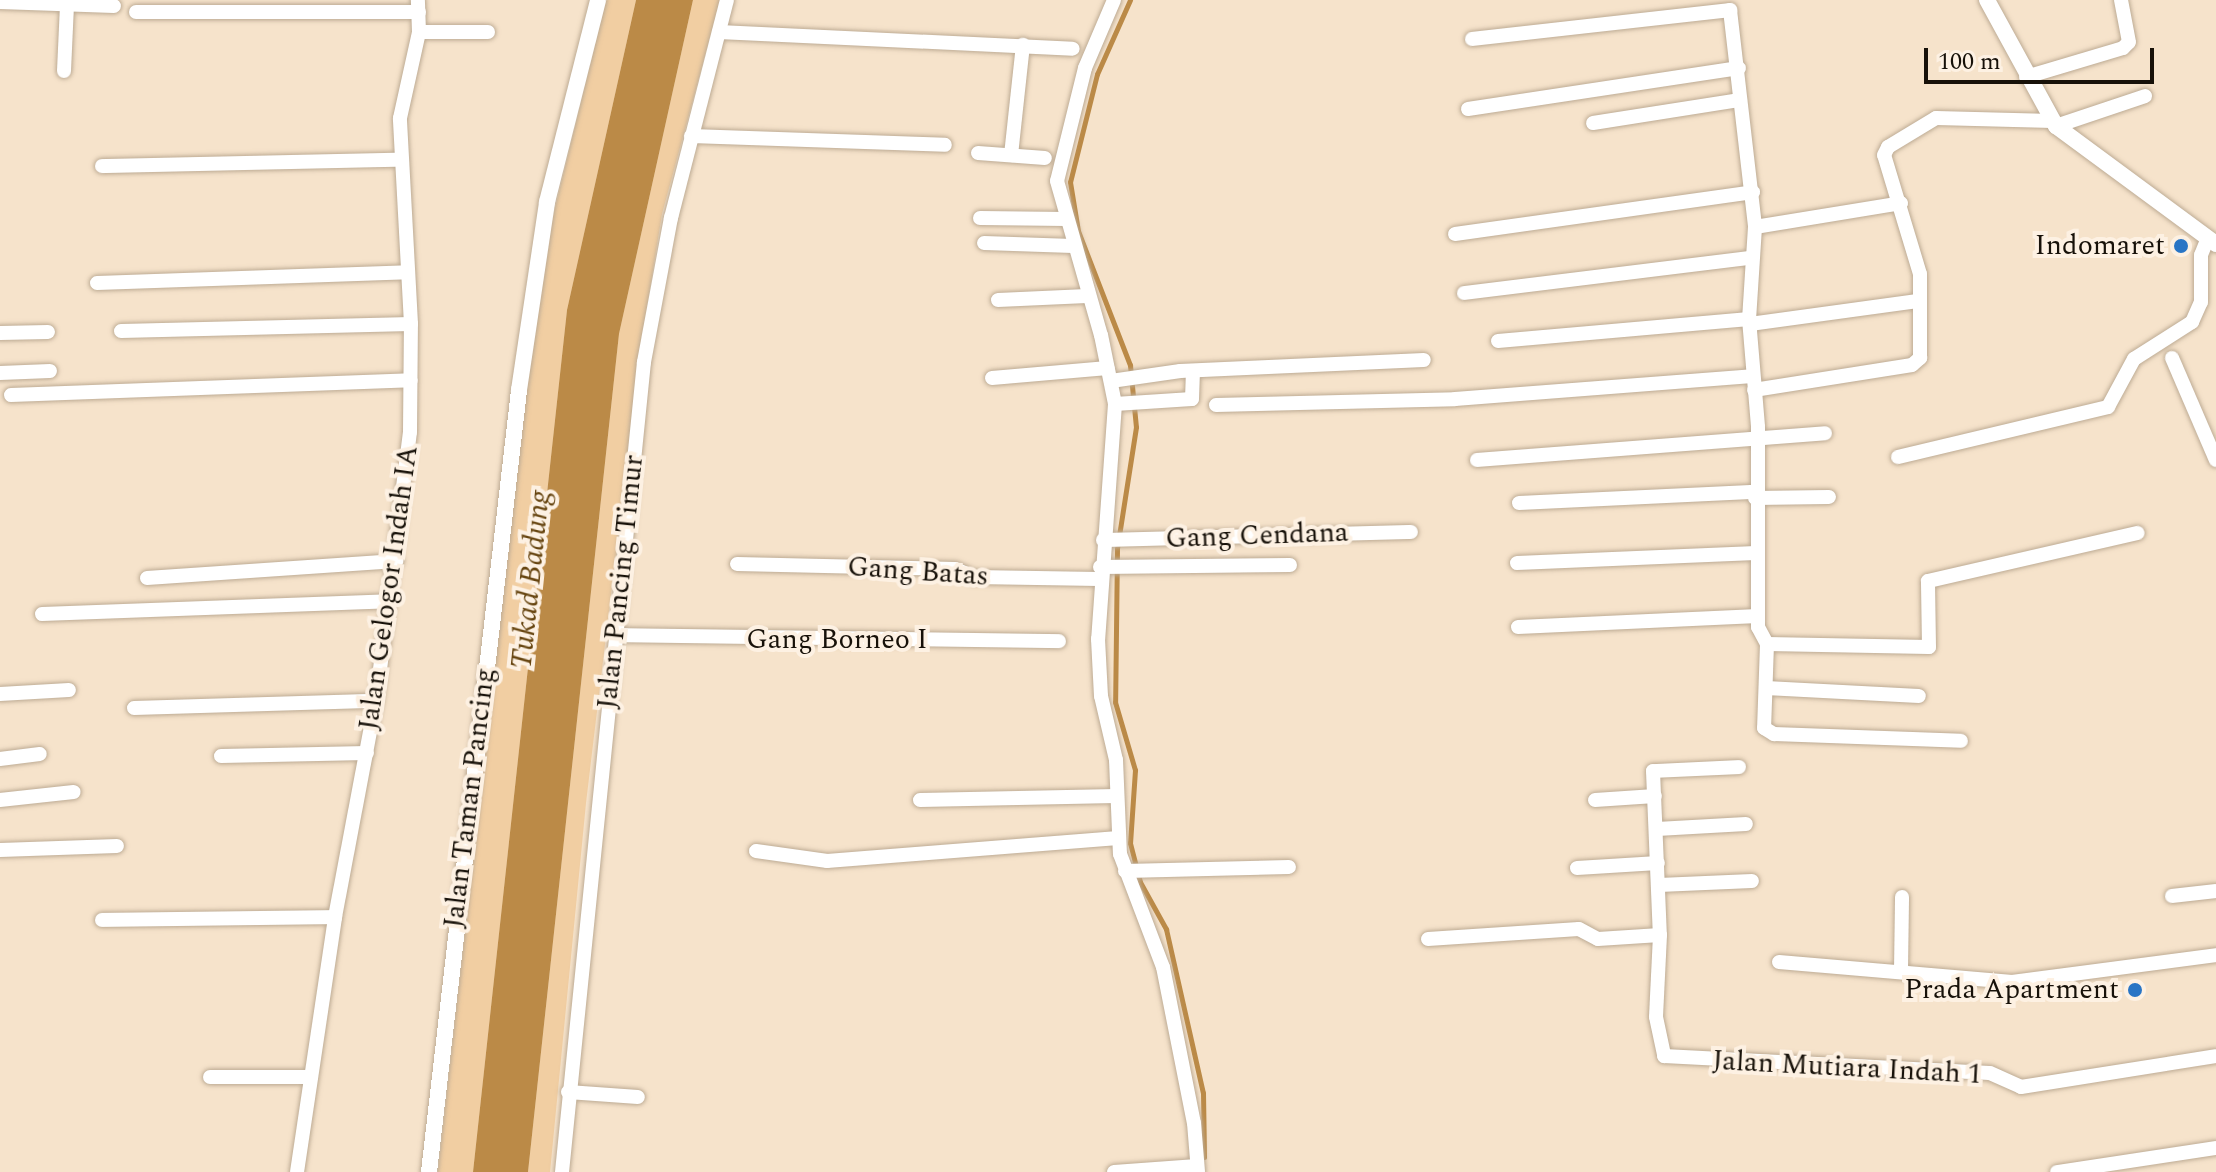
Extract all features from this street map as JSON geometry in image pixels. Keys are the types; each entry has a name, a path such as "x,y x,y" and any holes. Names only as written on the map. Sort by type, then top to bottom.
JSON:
{"street":[{"name":"Jalan Taman Pancing","path":"429,1172 519,390 547,202 598,0"},
{"name":"Jalan Pancing Timur","path":"562,1172 644,362 691,136 727,0"},
{"path":"1114,0 1085,68 1058,167 1066,219 1118,404 1113,540 1106,570 1099,677 1116,760 1118,838 1163,967 1198,1169 1114,1172"},
{"path":"1898,457 2067,421 2108,407 2134,359 2192,322 2201,302 2201,255 2212,241 2054,123 2026,77 1987,0"},
{"path":"2026,77 2123,48 2129,42 2121,0"},
{"path":"0,2 114,6"},
{"path":"64,71 67,4"},
{"path":"136,12 419,6"},
{"name":"Jalan Gelogor Indah IA","path":"297,1172 335,917 367,753 396,565 411,380 400,118 419,32 419,6"},
{"path":"1472,39 1725,7 1730,10 1755,227 1750,322 1758,437 1758,616 1759,633 1767,644 1763,723 1769,733 1961,741"},
{"path":"419,32 488,32"},
{"path":"719,32 1073,49"},
{"path":"1011,155 1023,45"},
{"path":"1468,109 1739,68"},
{"path":"1216,405 1455,399 1753,383 1915,364 1921,353 1920,274 1885,150 1936,118 2054,123 2145,96"},
{"path":"1593,123 1740,100"},
{"path":"691,136 945,145"},
{"path":"978,153 1045,158"},
{"path":"102,166 400,160"},
{"path":"1455,234 1753,192"},
{"path":"1755,227 1901,203"},
{"path":"980,218 1066,219"},
{"path":"984,243 1073,246"},
{"path":"1464,293 1751,258"},
{"path":"97,283 408,272"},
{"path":"998,300 1087,296"},
{"path":"1498,341 1750,322 1919,301"},
{"path":"121,331 411,324"},
{"path":"0,333 48,332"},
{"path":"2172,358 2216,460"},
{"path":"992,378 1112,376 1424,360"},
{"path":"0,373 50,371"},
{"path":"1118,404 1192,399 1193,371"},
{"path":"11,395 411,380"},
{"path":"1477,460 1825,433"},
{"path":"1519,503 1756,495 1829,497"},
{"name":"Gang Cendana","path":"1113,540 1411,532"},
{"path":"1767,644 1929,647 1928,581 2138,533"},
{"path":"1517,563 1756,553"},
{"name":"Gang Batas","path":"737,564 955,569 974,577 1290,565"},
{"path":"147,578 396,565"},
{"path":"171,584 396,565"},
{"path":"42,614 389,601"},
{"path":"1518,627 1758,616"},
{"name":"Gang Borneo I","path":"615,635 1059,641"},
{"path":"1766,688 1919,696"},
{"path":"0,694 69,690"},
{"path":"134,708 376,701"},
{"path":"221,756 367,753"},
{"path":"0,759 40,754"},
{"path":"1428,939 1579,929 1598,939 1660,935 1653,771 1739,767"},
{"path":"0,800 74,792"},
{"path":"920,800 1116,796"},
{"path":"1595,800 1655,796"},
{"path":"1657,829 1746,824"},
{"path":"756,851 827,861 1118,838"},
{"path":"0,850 117,846"},
{"path":"1577,868 1658,863"},
{"path":"1131,871 1289,867"},
{"path":"1659,885 1752,881"},
{"path":"2172,896 2216,891"},
{"path":"1901,971 1902,897"},
{"path":"102,920 335,917"},
{"name":"Jalan Mutiara Indah 1","path":"1660,935 1656,1017 1664,1056 1990,1073 2017,1087 2216,1056"},
{"path":"1779,962 2012,982 2216,955"},
{"path":"210,1077 311,1077"},
{"path":"568,1092 638,1097"},
{"path":"2057,1172 2216,1148"}],"shaded area":[{"path":"606,0 636,0 567,310 473,1172 438,1172 531,347 548,237"},
{"name":"Tukad Badung","path":"636,0 693,0 619,334 528,1172 473,1172 567,310"},
{"path":"693,0 720,0 662,214 641,344 586,803 550,1172 528,1172 619,334"}],"waterway":[{"path":"1130,0 1097,74 1070,182 1078,231 1130,365 1136,427 1117,549 1115,702 1135,770 1130,843 1140,882 1166,929 1203,1093 1204,1157"}],"place":[{"name":"Indomaret","path":"2181,246"},
{"name":"Prada Apartment","path":"2135,990"}]}
